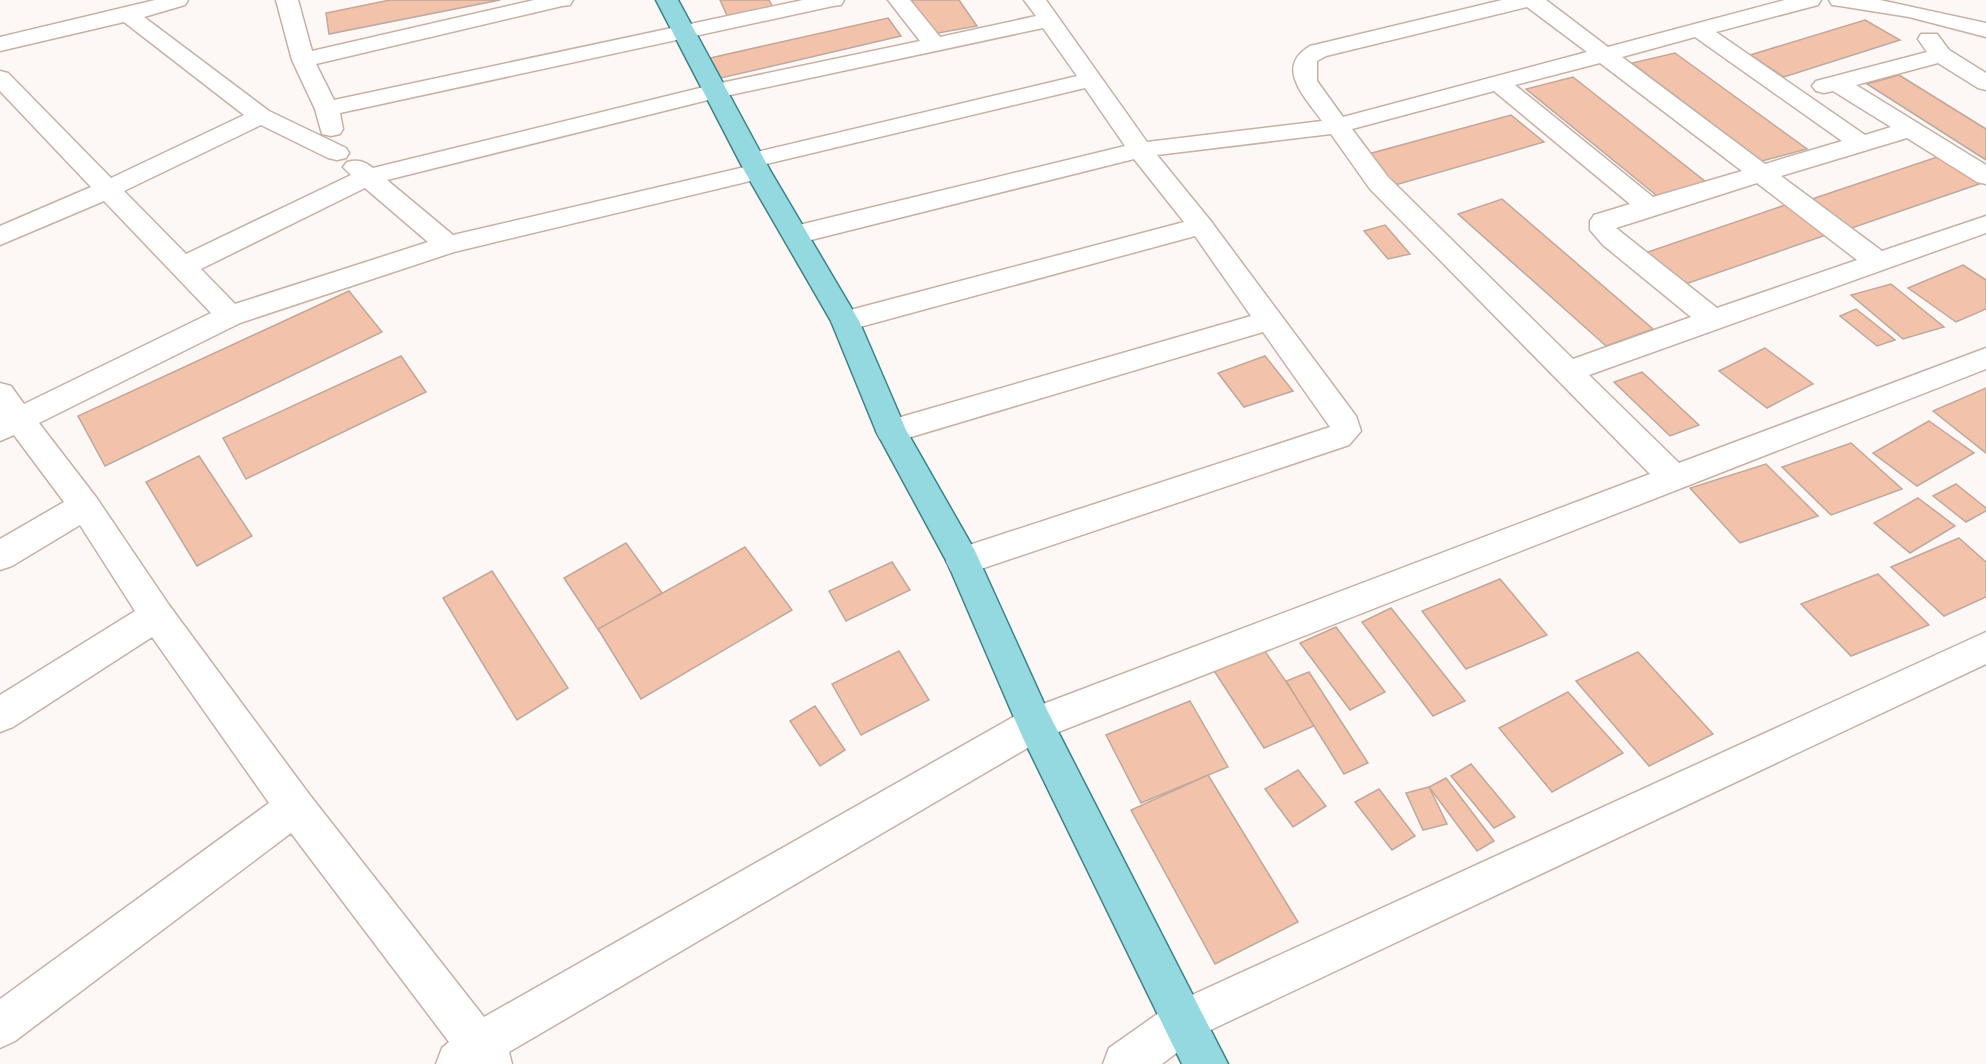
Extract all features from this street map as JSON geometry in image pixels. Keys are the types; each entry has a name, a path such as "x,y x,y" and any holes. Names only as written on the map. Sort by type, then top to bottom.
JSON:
{"main road":[{"path":"667,0 682,33 845,321 891,430 963,561 1035,724 1206,1064"}],"street":[{"path":"0,44 128,15 177,0"},
{"path":"287,0 303,60 327,109 337,153"},
{"path":"303,60 523,4 562,0"},
{"path":"327,109 829,0"},
{"path":"899,0 934,44"},
{"path":"1673,477 1379,183 1305,81 1306,58 1318,51 1530,0 1878,262"},
{"path":"795,235 1140,150 1336,126 1810,0"},
{"path":"1840,0 1908,6 1986,30"},
{"path":"1908,6 1941,55 1986,83"},
{"path":"184,266 369,177 716,91 934,44 1042,10 1140,150 1201,226 1270,320 1345,424 1346,431 1338,437 963,561"},
{"path":"128,15 261,116 337,153 369,177 448,245"},
{"path":"1699,30 1859,142"},
{"path":"1792,95 1941,55"},
{"path":"0,78 230,316"},
{"path":"1090,80 448,245 230,316 6,414 85,506 157,615 476,1058 1035,724 1986,358"},
{"path":"1498,83 1649,207"},
{"path":"1837,83 1986,176"},
{"path":"0,236 109,189 261,116"},
{"path":"1713,320 1603,230 1603,221 1859,142 1910,129"},
{"path":"1566,372 1986,225"},
{"path":"845,321 1201,226"},
{"path":"891,430 1270,320"},
{"path":"0,556 85,506"},
{"path":"0,715 157,615"},
{"path":"1125,1064 1185,1020 1986,647"},
{"path":"0,1026 295,807"}],"building":[{"path":"390,0 500,0 329,34 326,13"},
{"path":"720,0 769,0 775,11 729,20"},
{"path":"911,0 959,0 977,26 933,34"},
{"path":"888,18 901,36 721,78 710,58"},
{"path":"1865,20 1900,40 1784,77 1750,55"},
{"path":"1675,53 1807,149 1762,161 1632,63"},
{"path":"1899,75 1986,129 1986,160 1867,84"},
{"path":"1573,77 1711,186 1662,200 1526,89"},
{"path":"1511,115 1544,142 1392,186 1361,156"},
{"path":"1940,156 1982,183 1846,230 1806,201"},
{"path":"1502,199 1653,329 1606,346 1458,214"},
{"path":"1785,205 1826,235 1683,285 1645,253"},
{"path":"1385,225 1410,254 1388,259 1364,231"},
{"path":"1963,265 1986,280 1986,309 1956,322 1908,288"},
{"path":"1891,284 1944,327 1903,339 1851,295"},
{"path":"349,291 382,332 105,466 78,416"},
{"path":"1856,309 1895,340 1877,346 1840,316"},
{"path":"1765,348 1813,384 1767,408 1719,371"},
{"path":"401,356 426,392 246,479 223,438"},
{"path":"1265,356 1293,391 1244,407 1218,373"},
{"path":"1642,372 1699,425 1670,436 1614,382"},
{"path":"1986,388 1986,453 1933,411"},
{"path":"1929,421 1974,453 1917,486 1873,453"},
{"path":"1851,443 1902,489 1831,515 1782,467"},
{"path":"199,456 252,536 197,566 146,482"},
{"path":"1766,464 1818,516 1740,543 1690,488"},
{"path":"1956,484 1986,508 1986,511 1966,522 1933,496"},
{"path":"1918,498 1955,526 1910,553 1874,523"},
{"path":"1959,538 1986,562 1986,597 1944,616 1891,567"},
{"path":"626,543 662,593 599,631 564,578"},
{"path":"745,547 792,610 641,699 598,629"},
{"path":"892,562 910,590 846,621 829,591"},
{"path":"492,571 568,688 517,720 443,598"},
{"path":"1878,574 1929,625 1851,656 1801,604"},
{"path":"1500,579 1547,635 1466,669 1422,611"},
{"path":"1391,608 1465,701 1433,716 1362,622"},
{"path":"1336,627 1385,692 1350,710 1300,643"},
{"path":"1262,647 1316,725 1264,748 1213,669"},
{"path":"899,651 929,700 861,735 832,684"},
{"path":"1638,652 1713,734 1649,766 1576,681"},
{"path":"1309,672 1368,763 1344,774 1286,681"},
{"path":"1568,692 1623,753 1552,792 1499,728"},
{"path":"1190,701 1228,767 1141,803 1106,735"},
{"path":"815,706 845,750 820,766 790,721"},
{"path":"1471,764 1515,817 1494,828 1451,776"},
{"path":"1298,770 1326,806 1293,827 1265,789"},
{"path":"1208,775 1298,922 1215,964 1131,810"},
{"path":"1446,778 1494,841 1477,851 1429,787"},
{"path":"1429,787 1447,824 1423,830 1406,793"},
{"path":"1379,789 1415,836 1392,850 1355,802"}]}
